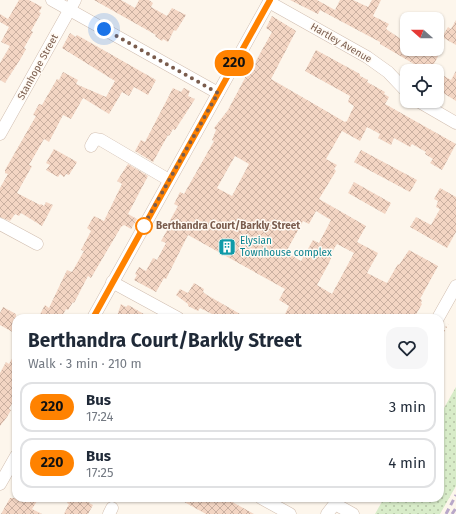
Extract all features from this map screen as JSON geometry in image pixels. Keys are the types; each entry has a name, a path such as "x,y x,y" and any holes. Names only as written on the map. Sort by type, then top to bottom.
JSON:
{"street":[{"path":"52,0 73,5 218,93"},
{"path":"94,314 270,1"},
{"name":"Hartley Avenue","path":"270,1 368,57 388,72 400,85"},
{"name":"Stanhope Street","path":"0,134 73,5"},
{"path":"431,108 456,122"},
{"path":"92,146 96,139 101,140 169,180"},
{"path":"0,224 37,244"},
{"path":"112,282 171,314"},
{"path":"440,314 456,286"},
{"path":"2,478 12,462"},
{"path":"268,502 290,514"},
{"path":"333,507 353,514"}],"green space":[{"path":"456,387 456,486 440,514 375,514 382,502 444,502 444,408"}],"building":[{"path":"19,0 29,0 42,7 39,12 41,13 31,31 33,32 24,48 26,49 5,83 0,80 0,63 10,46 1,42 9,27 0,22 0,14 8,19"},
{"path":"94,0 121,0 135,8 139,0 149,0 153,3 151,7 167,16 172,8 186,15 176,31 174,30 168,42 163,39 162,41 155,36 156,35"},
{"path":"290,0 317,0 335,10 340,0 353,0 368,7 372,0 381,0 373,16 389,24 386,29 400,38 400,56 380,44 380,42 320,10 318,14"},
{"path":"272,16 296,31 271,79 345,122 347,121 354,106 348,102 350,96 305,71 316,50 360,74 360,76 368,80 367,82 385,92 384,94 389,97 385,104 456,144 442,170 430,163 433,159 425,154 426,152 412,144 410,147 394,138 391,145 378,138 380,134 367,127 360,141 342,131 326,159 337,165 334,169 336,171 319,199 366,226 357,242 378,253 367,273 387,283 398,264 399,265 409,250 438,266 420,299 422,300 422,304 416,314 285,314 289,306 279,300 285,289 188,235 166,279 164,278 156,292 134,280 137,275 135,274 139,267 146,271 153,258 157,260 166,243 161,241 178,206 174,204 180,192 184,194 214,141 212,140 216,130 214,128 228,110 245,78 245,72 249,66 252,68 272,32 266,28","holes":["235,156 249,164 232,196 217,188","316,211 331,220 319,243 313,240 301,261 286,252 303,221 309,224","337,244 354,253 332,294 317,285 329,263 331,258 329,257"]},
{"path":"456,20 456,45 444,38 444,34 448,27 451,29"},
{"path":"70,33 76,37 77,35 156,80 148,95 134,87 129,96 122,92 109,114 83,98 71,119 63,115 49,142 44,139 29,165 32,166 17,193 40,205 41,204 44,206 46,202 53,205 42,226 21,213 19,216 15,214 10,221 0,217 0,188 8,174 5,173 5,170 36,116 33,115 39,104 42,105 57,79 59,80 63,72 78,80 76,84 106,97 115,81 62,48"},
{"path":"400,56 438,56 434,64 414,64"},
{"path":"456,71 456,101 444,93 444,76 451,80"},
{"path":"173,88 181,92 184,88 190,91 188,96 195,99 175,130 173,129 169,136 168,135 153,162 135,151 141,140 145,142"},
{"path":"54,149 77,162 69,175 66,174 64,177 60,174 58,177 46,170 50,165 46,163"},
{"path":"361,150 417,180 410,192 354,162"},
{"path":"128,164 148,176 128,214 137,219 131,229 124,225 121,227 91,278 88,276 74,303 73,302 68,310 66,309 63,314 40,314 45,305 49,308 67,270 72,272 84,251 81,250 91,231 87,228 94,216 104,221 122,184 117,181"},
{"path":"354,182 391,203 385,214 348,193"},
{"path":"440,188 456,197 456,232 447,248 410,227 416,217 431,225 440,209 436,207 438,201 434,199"},
{"path":"194,283 204,289 203,292 207,295 240,314 212,314 200,308 198,311 188,306 188,304 176,295 180,289 188,293"},
{"path":"121,304 126,307 128,305 144,314 118,314"},
{"path":"3,307 16,314 12,314 12,332 0,325 0,313"},
{"path":"12,358 12,403 9,409 11,410 0,426 0,373 6,362 9,364"},
{"path":"10,498 12,498 12,502 36,502 32,509 42,514 1,514"},
{"path":"90,502 93,505 88,514 64,514 69,504 67,503"},
{"path":"184,502 232,502 254,514 206,514"}],"railway":[{"path":"446,514 456,495"},
{"path":"452,514 456,508"}],"bus line":[{"name":"220","path":"95,314 270,0"}],"place":[{"name":"Berthandra Court/Barkly Street","path":"144,226"},
{"name":"Elysian Townhouse complex","path":"227,247"}],"route":[{"path":"104,29 218,93 140,232 144,226"}]}
